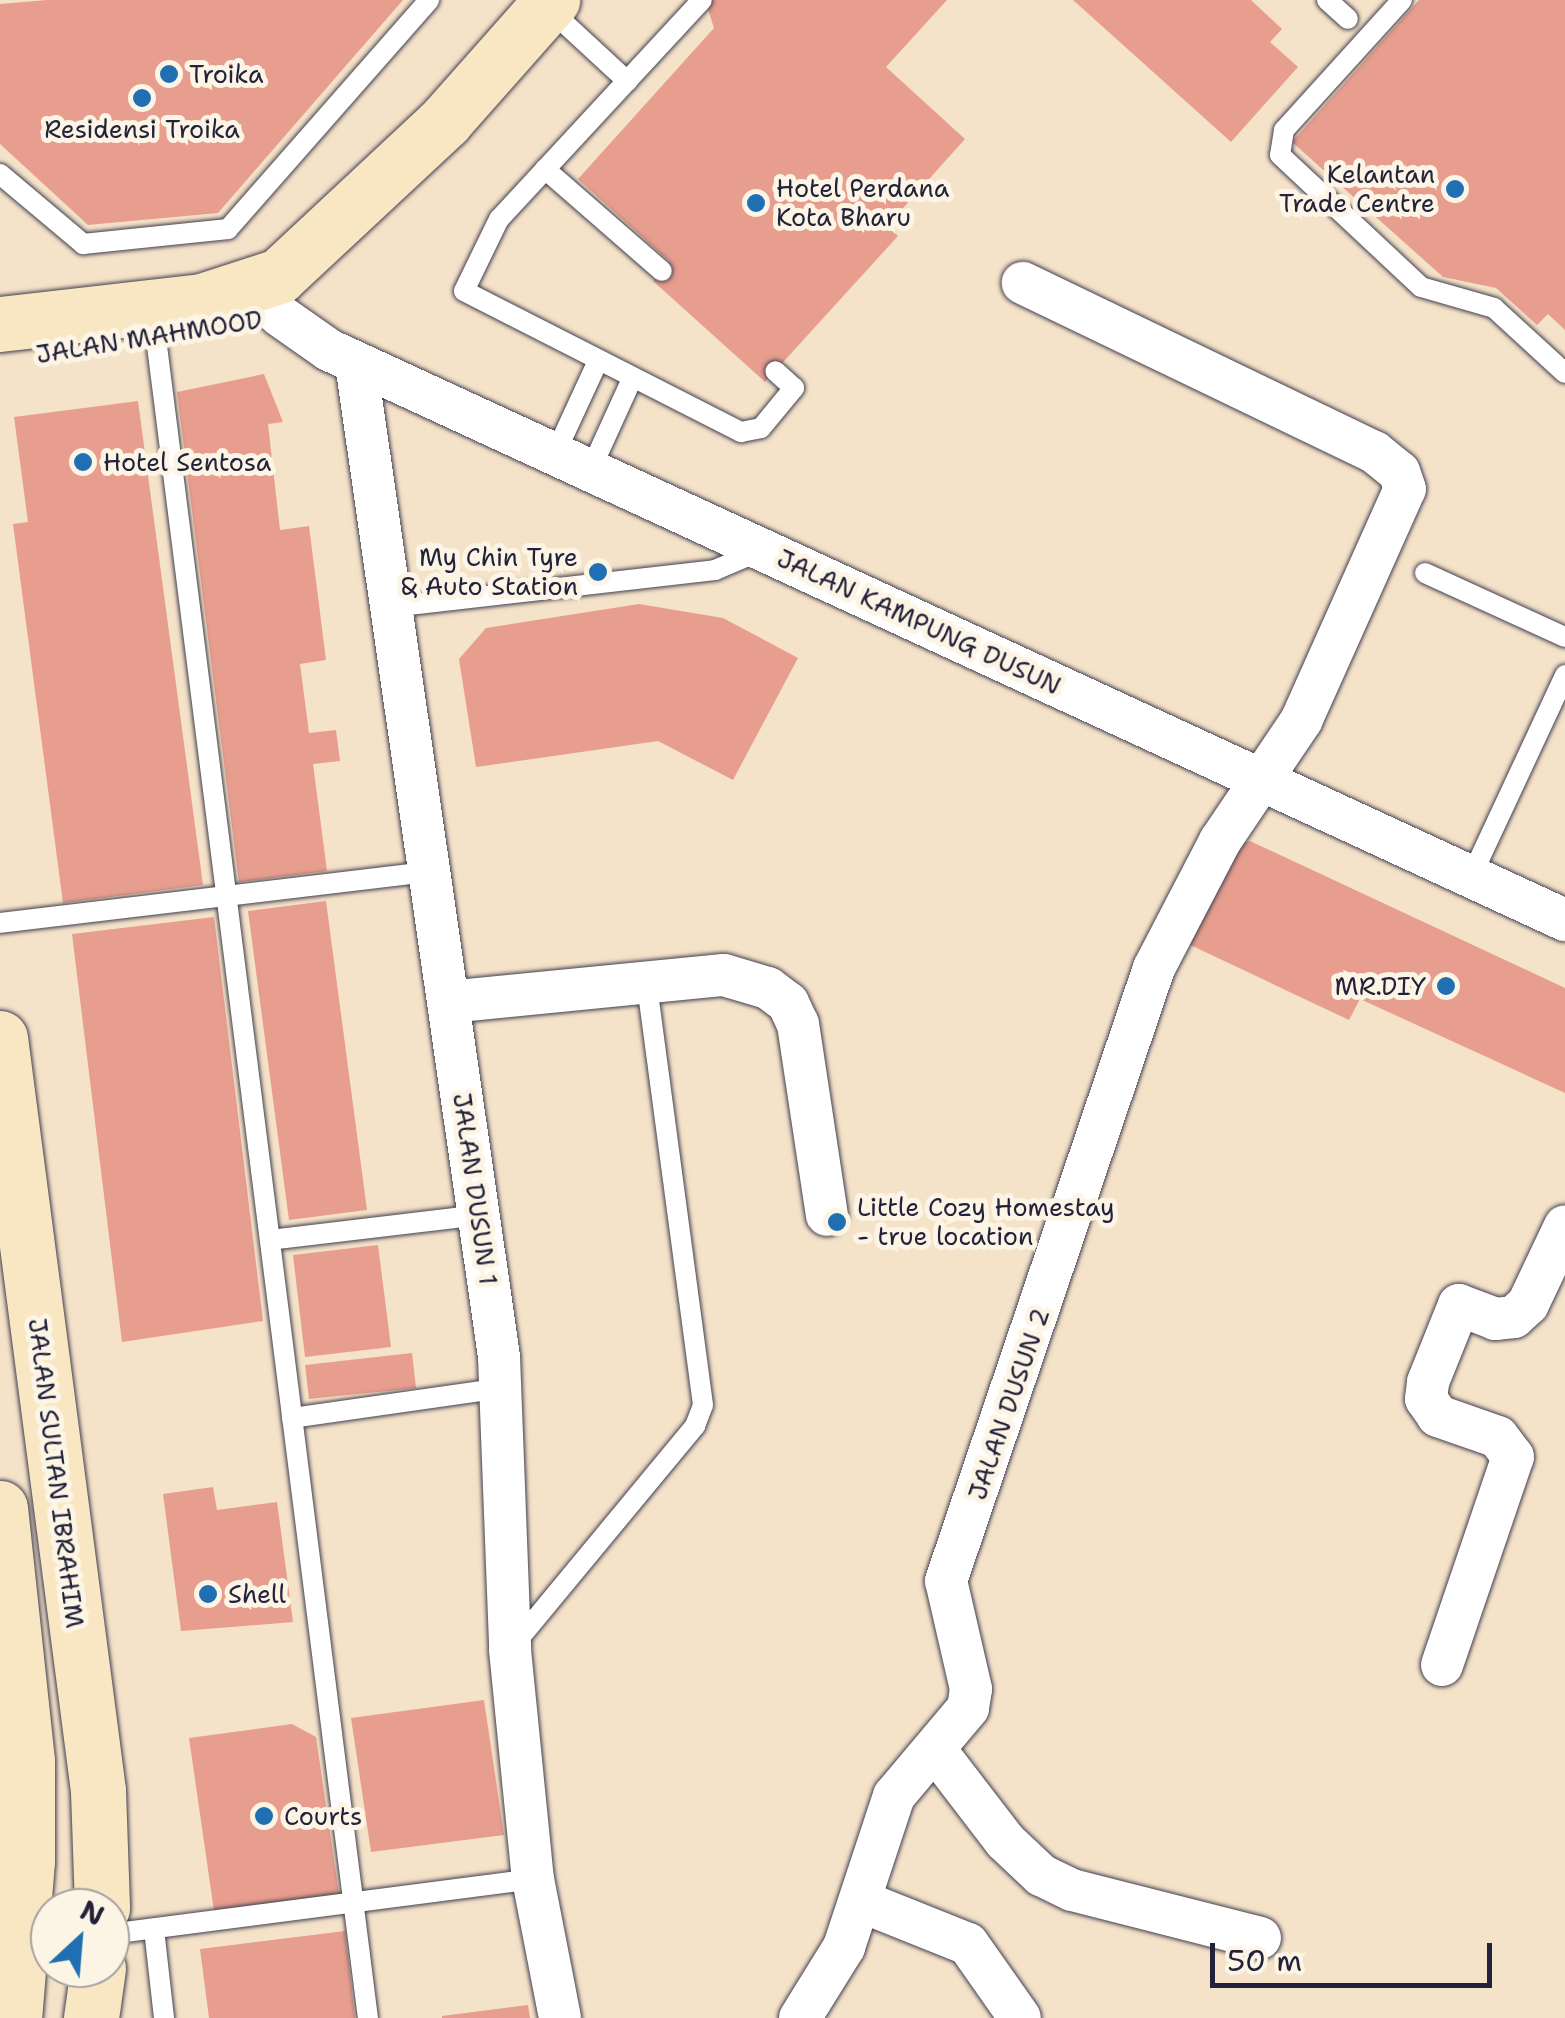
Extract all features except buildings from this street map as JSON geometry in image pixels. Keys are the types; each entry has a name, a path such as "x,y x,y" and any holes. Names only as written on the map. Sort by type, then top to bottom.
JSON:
{"main road":[{"name":"JALAN MAHMOOD","path":"0,324 202,300 279,276 445,121 546,2"},
{"name":"JALAN MAHMOOD","path":"0,361 156,338 280,314 338,269 400,196 445,121"},
{"name":"JALAN SULTAN IBRAHIM","path":"0,1038 98,1791 101,1888"},
{"path":"0,1508 26,1761 10,1994"}],"street":[{"name":"JALAN DUSUN 2","path":"800,2018 864,1902 887,1809 965,1716 971,1689 948,1574 1154,968 1220,841 1301,721 1402,506 1399,472 1374,452 1022,283"},
{"name":"JALAN KAMPUNG DUSUN","path":"280,314 356,363 1565,920"},
{"name":"JALAN DUSUN 1","path":"356,363 502,1388 510,1650 534,1879 560,2018"},
{"path":"448,1002 724,975 768,988 788,1003 798,1024 827,1215"},
{"path":"1442,1665 1513,1457 1498,1437 1438,1416 1426,1399 1428,1382 1459,1305 1495,1318 1514,1317 1528,1304 1565,1226"},
{"path":"936,1752 1005,1841 1041,1875 1072,1890 1260,1938"},
{"path":"864,1902 968,1944 1020,2018"}],"lane":[{"path":"0,174 83,244 228,228 429,0"},
{"path":"702,0 490,231 464,291 597,363 752,433 794,388 775,371"},
{"path":"1326,0 1348,19"},
{"path":"1402,0 1284,130 1280,155 1421,287 1494,308 1565,372"},
{"path":"546,2 627,81"},
{"path":"545,168 662,271"},
{"path":"156,338 368,2018"},
{"path":"572,463 597,363"},
{"path":"572,463 632,380"},
{"path":"391,607 715,570 762,550"},
{"path":"1425,572 1565,637"},
{"path":"1472,876 1565,676"},
{"path":"0,923 430,872"},
{"path":"510,1650 695,1426 703,1404 647,984"},
{"path":"270,1240 479,1216"},
{"path":"292,1418 502,1388"},
{"path":"130,1953 154,1929 534,1879"},
{"path":"154,1929 164,2018"}],"place":[{"name":"Troika","path":"169,74"},
{"name":"Residensi Troika","path":"142,98"},
{"name":"Kelantan Trade Centre","path":"1455,189"},
{"name":"Hotel Perdana Kota Bharu","path":"756,203"},
{"name":"Hotel Sentosa","path":"83,462"},
{"name":"My Chin Tyre & Auto Station","path":"598,572"},
{"name":"MR.DIY","path":"1446,986"},
{"name":"Little Cozy Homestay - true location","path":"837,1222"},
{"name":"Shell","path":"208,1594"},
{"name":"Courts","path":"264,1816"}]}
